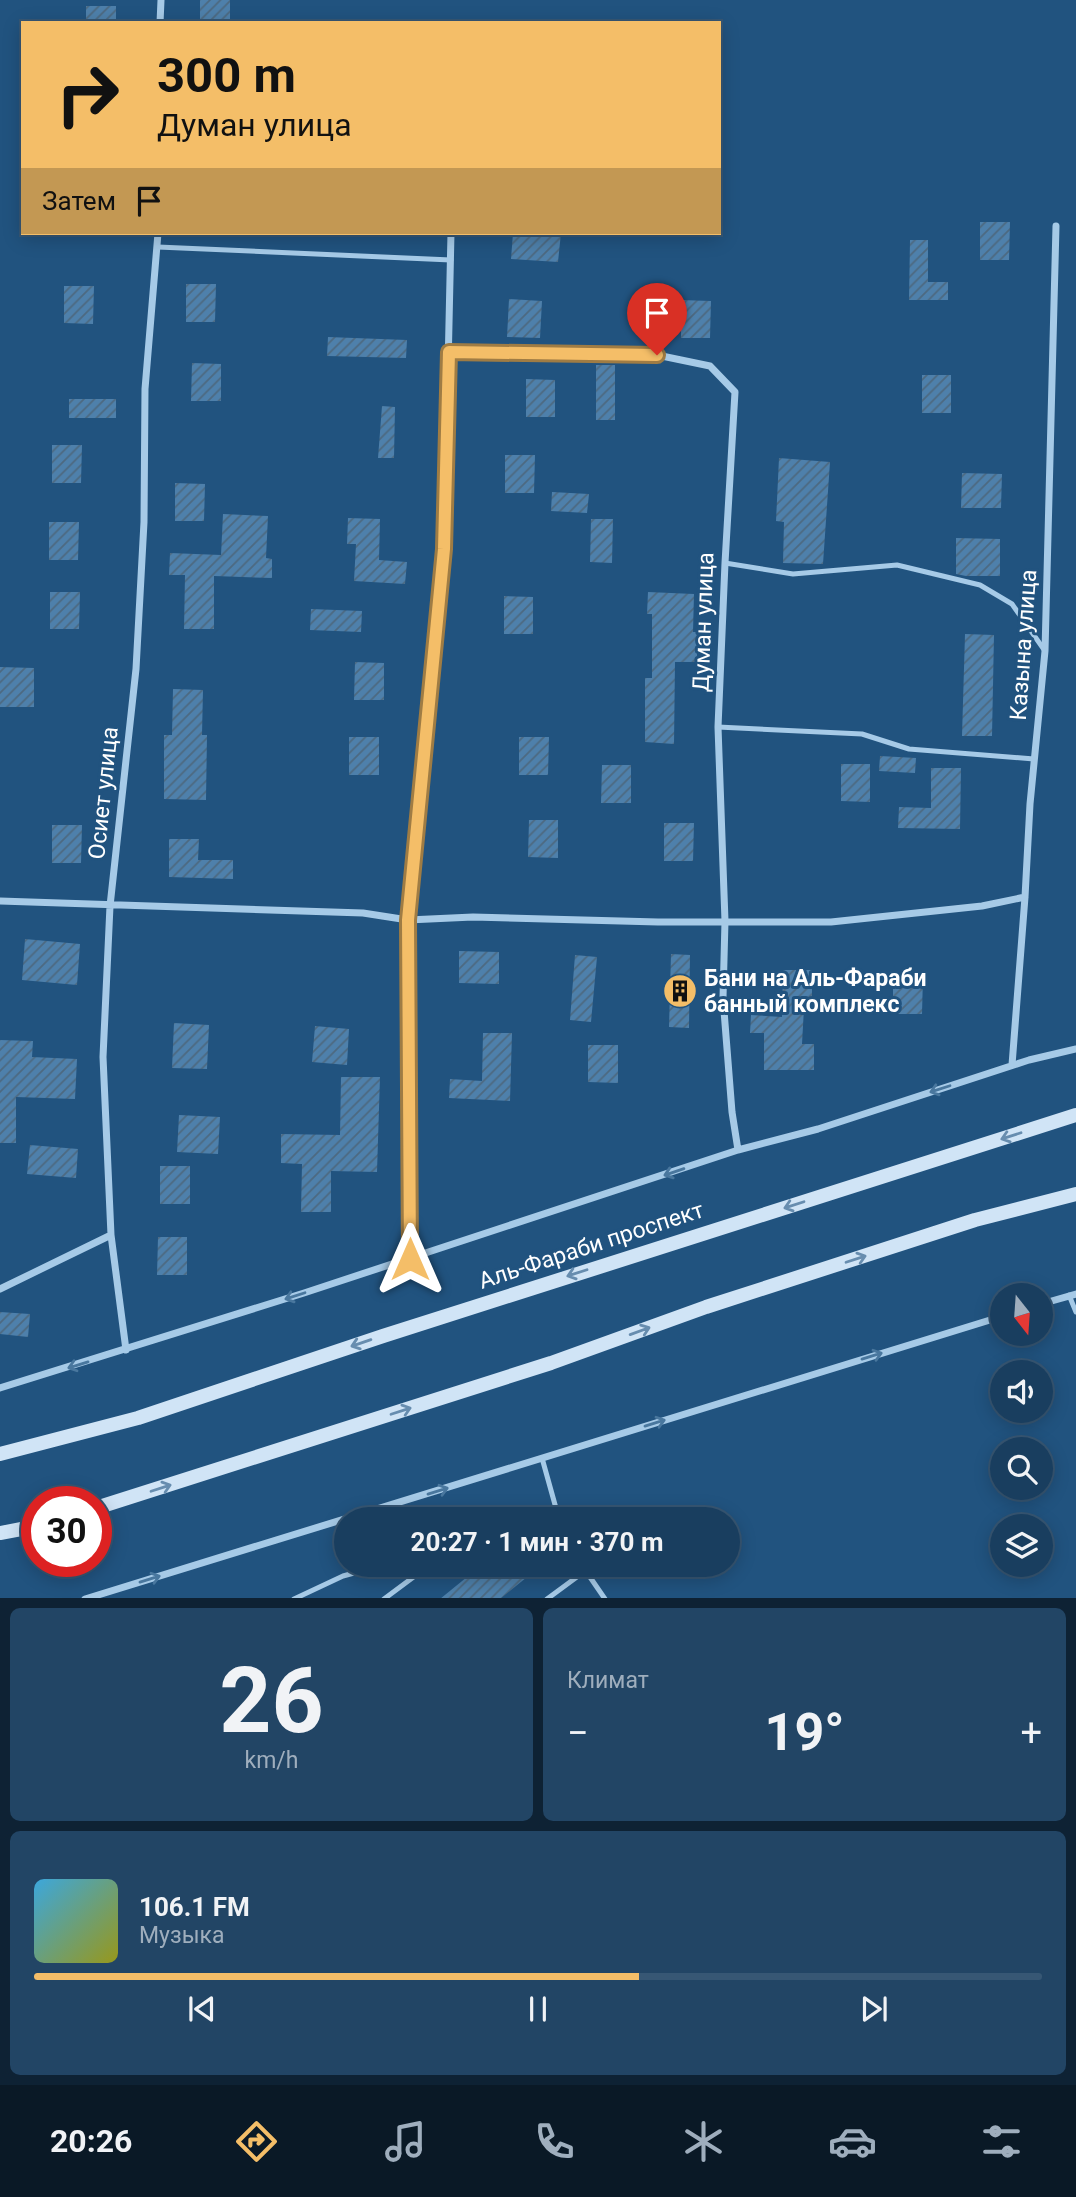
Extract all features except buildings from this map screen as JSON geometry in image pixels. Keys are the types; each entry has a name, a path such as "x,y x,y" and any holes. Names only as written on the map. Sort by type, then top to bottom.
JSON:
{"street":[{"path":"160,0 160,21"},
{"name":"Казына улица","path":"1012,1065 1026,897 1030,804 1045,651 1056,226"},
{"name":"Осиет улица","path":"126,1350 111,1235 103,1057 110,906 136,669 144,522 145,389 158,235"},
{"path":"410,1259 408,920 444,549 451,235"},
{"name":"Думан улица","path":"449,352 657,355 710,366 735,392 724,563 718,727 725,921 723,998 732,1112 738,1150"},
{"path":"0,901 350,913 408,920 473,917 659,922 831,922 982,906 1026,897"},
{"path":"0,1388 410,1259 738,1150 818,1129 1012,1065 1076,1049"},
{"name":"Аль-Фараби проспект","path":"0,1454 138,1418 383,1336 1076,1115"},
{"path":"112,1503 551,1363 706,1307 950,1228 1076,1194"},
{"path":"0,1289 111,1235"},
{"path":"1054,1300 1073,1294"},
{"path":"85,1598 990,1320"},
{"path":"0,1533 21,1529"}],"lane":[{"path":"158,247 451,260"},
{"path":"724,563 793,575 897,565 980,586 1012,604 1045,651"},
{"path":"718,727 862,734 909,748 1034,759"},
{"path":"1073,1294 1076,1311"},
{"path":"542,1458 555,1507"},
{"path":"294,1598 341,1577"},
{"path":"384,1598 413,1577"},
{"path":"547,1598 572,1577"},
{"path":"590,1577 605,1598"}],"place":[{"name":"Бани на Аль-Фараби банный комплекс","path":"680,991"}],"route":[{"path":"410,1259 408,920 444,549 449,352 657,355"}]}
